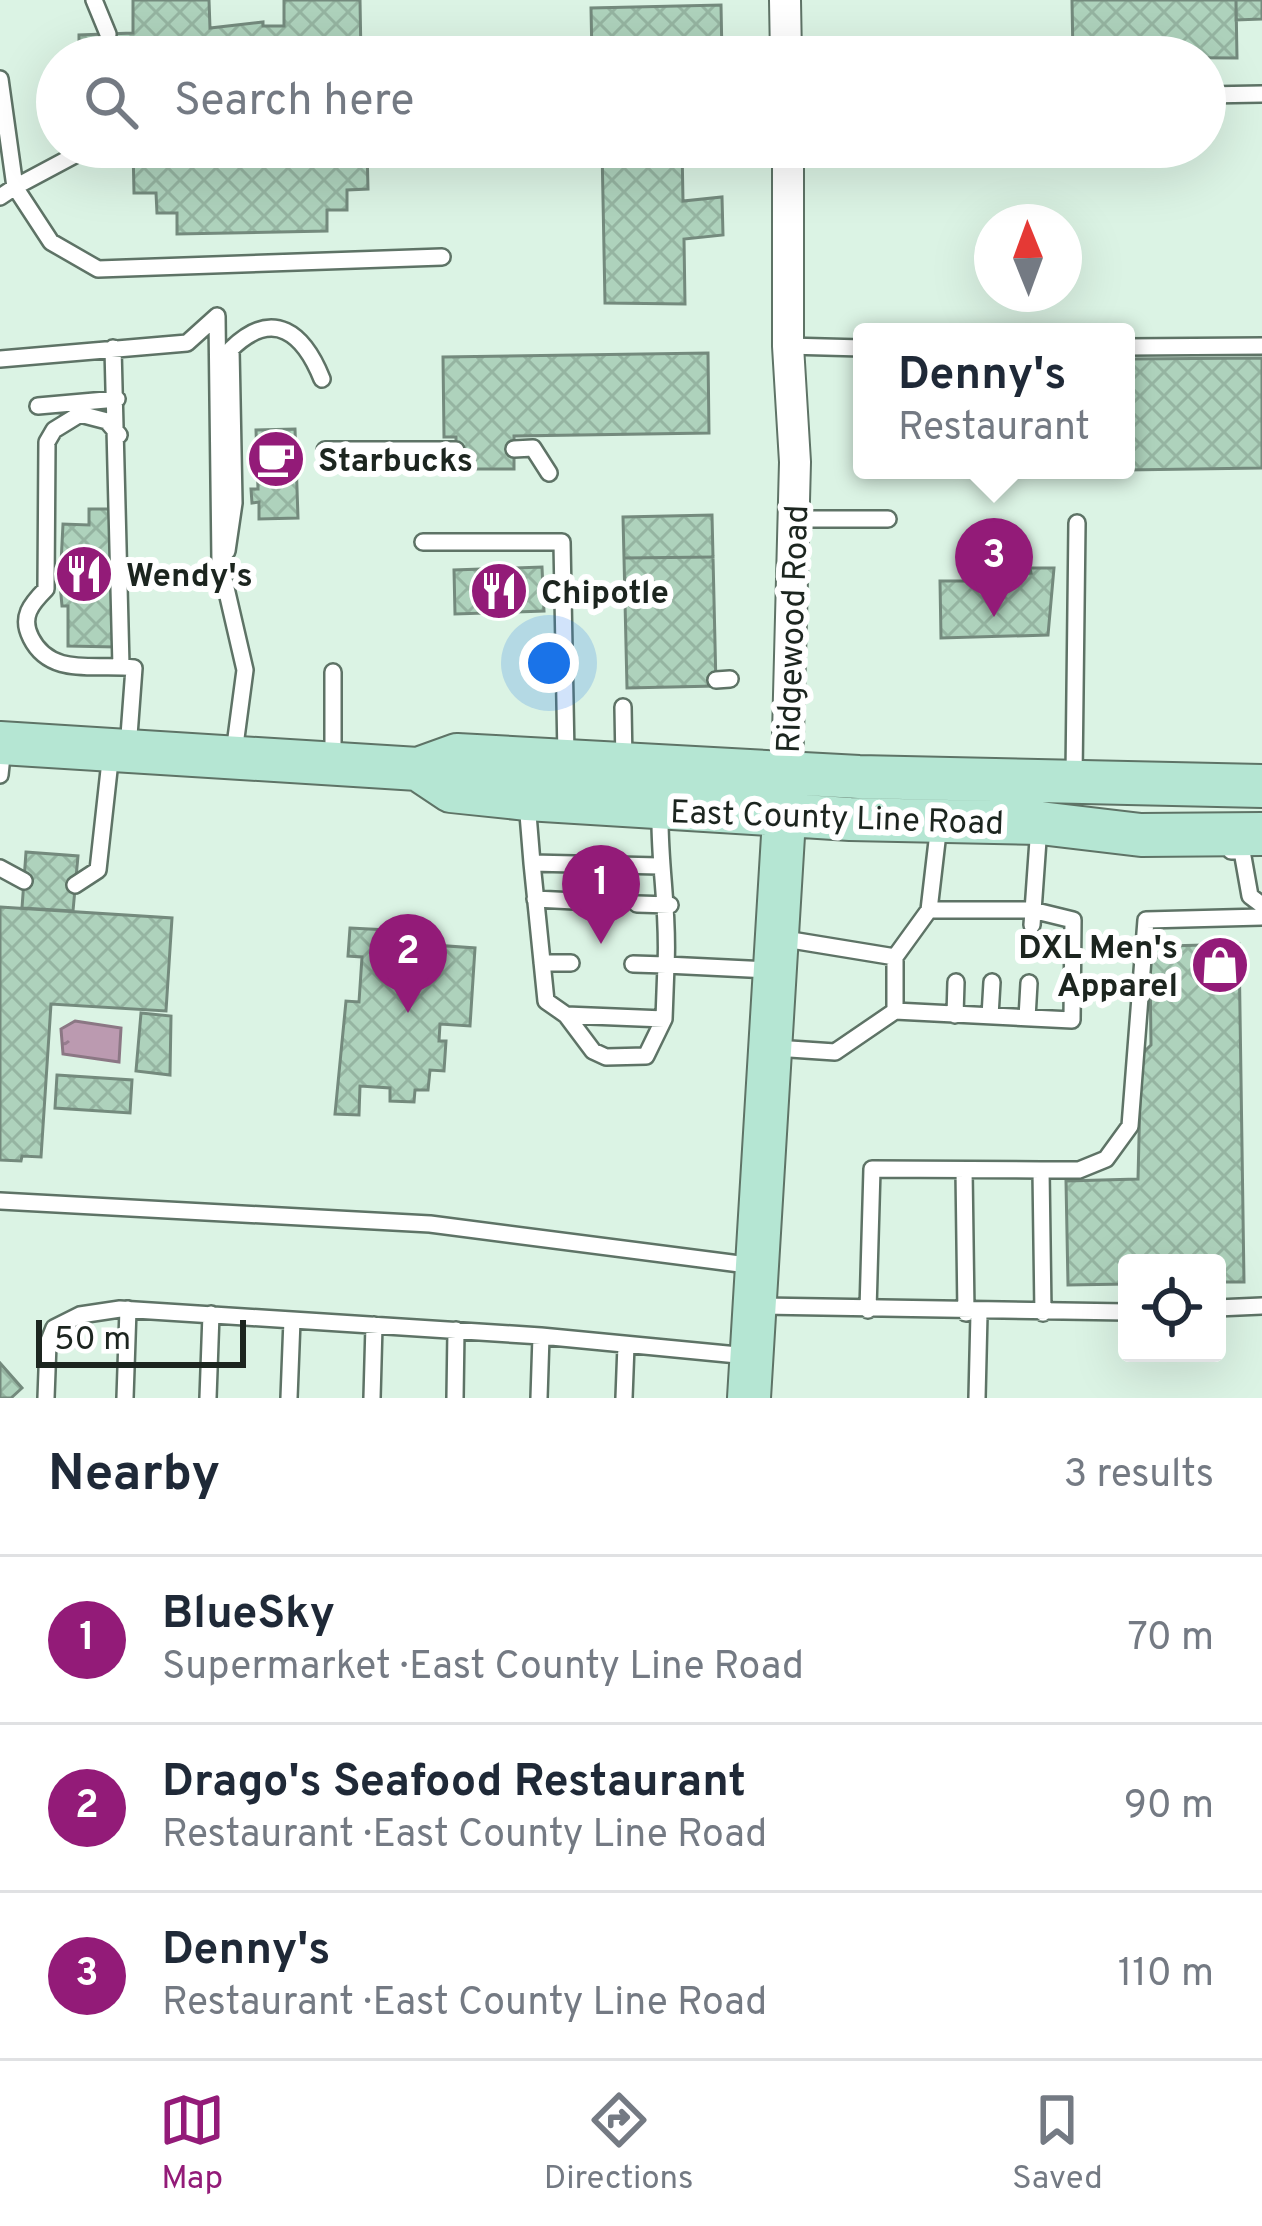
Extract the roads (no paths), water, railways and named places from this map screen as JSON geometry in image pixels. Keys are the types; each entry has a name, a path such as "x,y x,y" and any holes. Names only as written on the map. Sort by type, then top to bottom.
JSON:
{"main road":[{"name":"East County Line Road","path":"1,754 119,752 418,769 457,755 624,763 940,821 1040,824 1141,835 1262,834"},
{"name":"East County Line Road","path":"418,769 452,791 661,809 785,794 1074,785 1262,787"},
{"name":"Ridgewood Road","path":"750,1377 785,794"}],"street":[{"path":"785,0 786,36"},
{"name":"Ridgewood Road","path":"785,794 794,519 788,168"}],"lane":[{"path":"94,0 108,34"},
{"path":"0,79 8,192 51,242 98,269 442,257"},
{"path":"1226,95 1262,94"},
{"path":"8,192 52,168"},
{"path":"0,358 187,343 217,316 222,582 245,670 233,760"},
{"path":"222,582 234,503 231,349 257,331 286,330 309,347 322,379"},
{"path":"788,346 853,348"},
{"path":"1135,347 1262,346"},
{"path":"75,885 98,870 128,667 113,348"},
{"path":"38,406 117,398"},
{"path":"119,436 95,415 80,414 54,430 47,442 46,590 28,606 25,626 37,650 52,662 73,667 128,667"},
{"path":"514,449 533,448 549,473"},
{"path":"325,450 456,449"},
{"path":"794,519 888,519"},
{"path":"1074,785 1077,524"},
{"path":"424,542 562,542 566,760"},
{"path":"333,672 333,766"},
{"path":"623,707 624,763"},
{"path":"527,800 546,1001 566,1015 593,1051 626,1058 646,1056 664,1019 670,905 659,866 661,809"},
{"path":"895,1011 895,957 929,910 940,821"},
{"path":"1032,918 1040,824"},
{"path":"1141,835 1181,850 1242,851 1250,896 1262,905"},
{"path":"532,863 659,866"},
{"path":"0,868 24,881"},
{"path":"535,899 574,901"},
{"path":"638,904 670,905"},
{"path":"771,1048 835,1052 895,1011 1072,1020 1073,920 960,918 929,910"},
{"path":"868,1310 872,1169 1078,1170 1106,1159 1130,1126 1147,920 1262,917"},
{"path":"633,964 776,954 895,957"},
{"path":"542,964 571,963"},
{"path":"955,1015 956,982"},
{"path":"990,1016 992,982"},
{"path":"1027,1018 1029,983"},
{"path":"566,1015 664,1019"},
{"path":"964,1170 977,1398"},
{"path":"1041,1170 1043,1313"},
{"path":"0,1201 430,1224 868,1310 1118,1312"},
{"path":"1226,1308 1262,1306"},
{"path":"46,1398 48,1343 54,1328 80,1315 128,1309 626,1345 750,1377"},
{"path":"125,1398 128,1309"},
{"path":"208,1398 211,1314"},
{"path":"290,1398 292,1320"},
{"path":"372,1398 374,1325"},
{"path":"455,1398 456,1330"},
{"path":"539,1398 542,1336"},
{"path":"624,1398 626,1345"}],"water":[{"path":"75,1021 121,1028 119,1062 63,1054 61,1029"}],"place":[{"name":"Starbucks","path":"276,459"},
{"name":"Wendy's","path":"84,574"},
{"name":"Chipotle","path":"499,591"},
{"name":"Denny's","path":"994,617"},
{"name":"BlueSky","path":"601,944"},
{"name":"DXL Men's Apparel","path":"1220,965"},
{"name":"Drago's Seafood Restaurant","path":"408,1013"}]}
